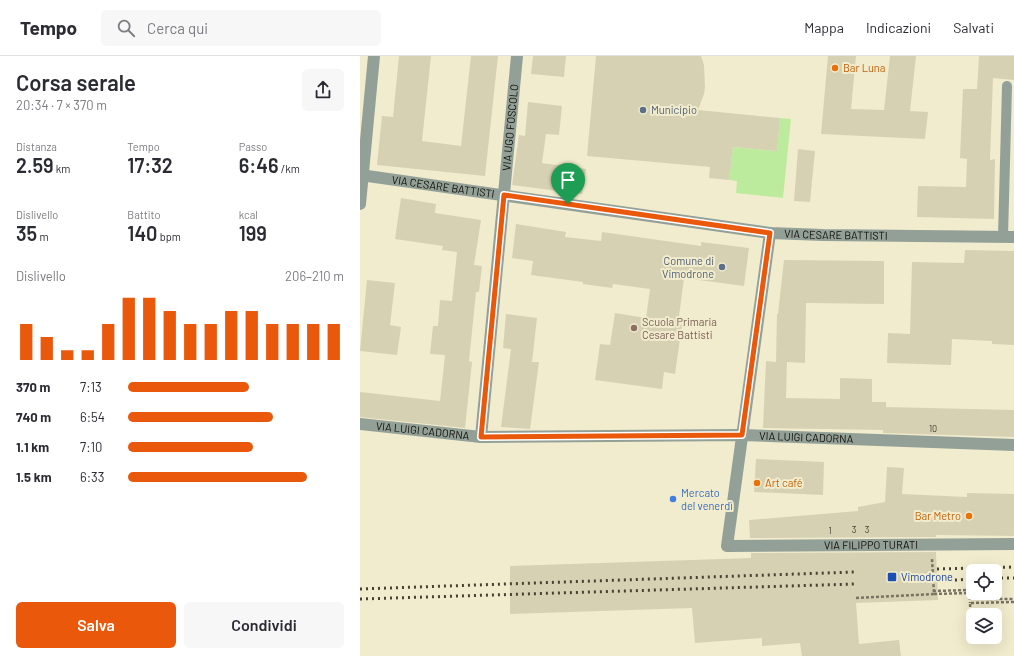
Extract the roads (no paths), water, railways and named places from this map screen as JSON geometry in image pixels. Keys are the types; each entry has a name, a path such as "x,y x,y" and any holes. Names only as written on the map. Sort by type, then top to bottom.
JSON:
{"street":[{"path":"360,204 361,176 374,56"},
{"name":"VIA UGO FOSCOLO","path":"481,437 517,56"},
{"name":"VIA CESARE BATTISTI","path":"361,176 770,233 817,235 1008,237"},
{"path":"742,435 770,233"},
{"name":"VIA LUIGI CADORNA","path":"360,424 481,437 742,435 1014,445"},
{"name":"VIA FILIPPO TURATI","path":"742,435 727,546 1014,544"}],"lane":[{"name":"VIA CESARE BATTISTI","path":"1007,86 1008,237"}],"railway":[{"path":"937,569 1014,567"},
{"path":"360,589 855,572"},
{"path":"1002,578 1014,578"},
{"path":"937,581 966,579"},
{"path":"360,599 855,584"}],"place":[{"name":"Bar Luna","path":"835,68"},
{"name":"Municipio","path":"643,110"},
{"name":"Comune di Vimodrone","path":"722,267"},
{"name":"Scuola Primaria Cesare Battisti","path":"634,328"},
{"name":"Art café","path":"757,483"},
{"name":"Mercato del venerdì","path":"673,499"},
{"name":"Bar Metro","path":"969,516"},
{"name":"Vimodrone","path":"892,577"}]}
